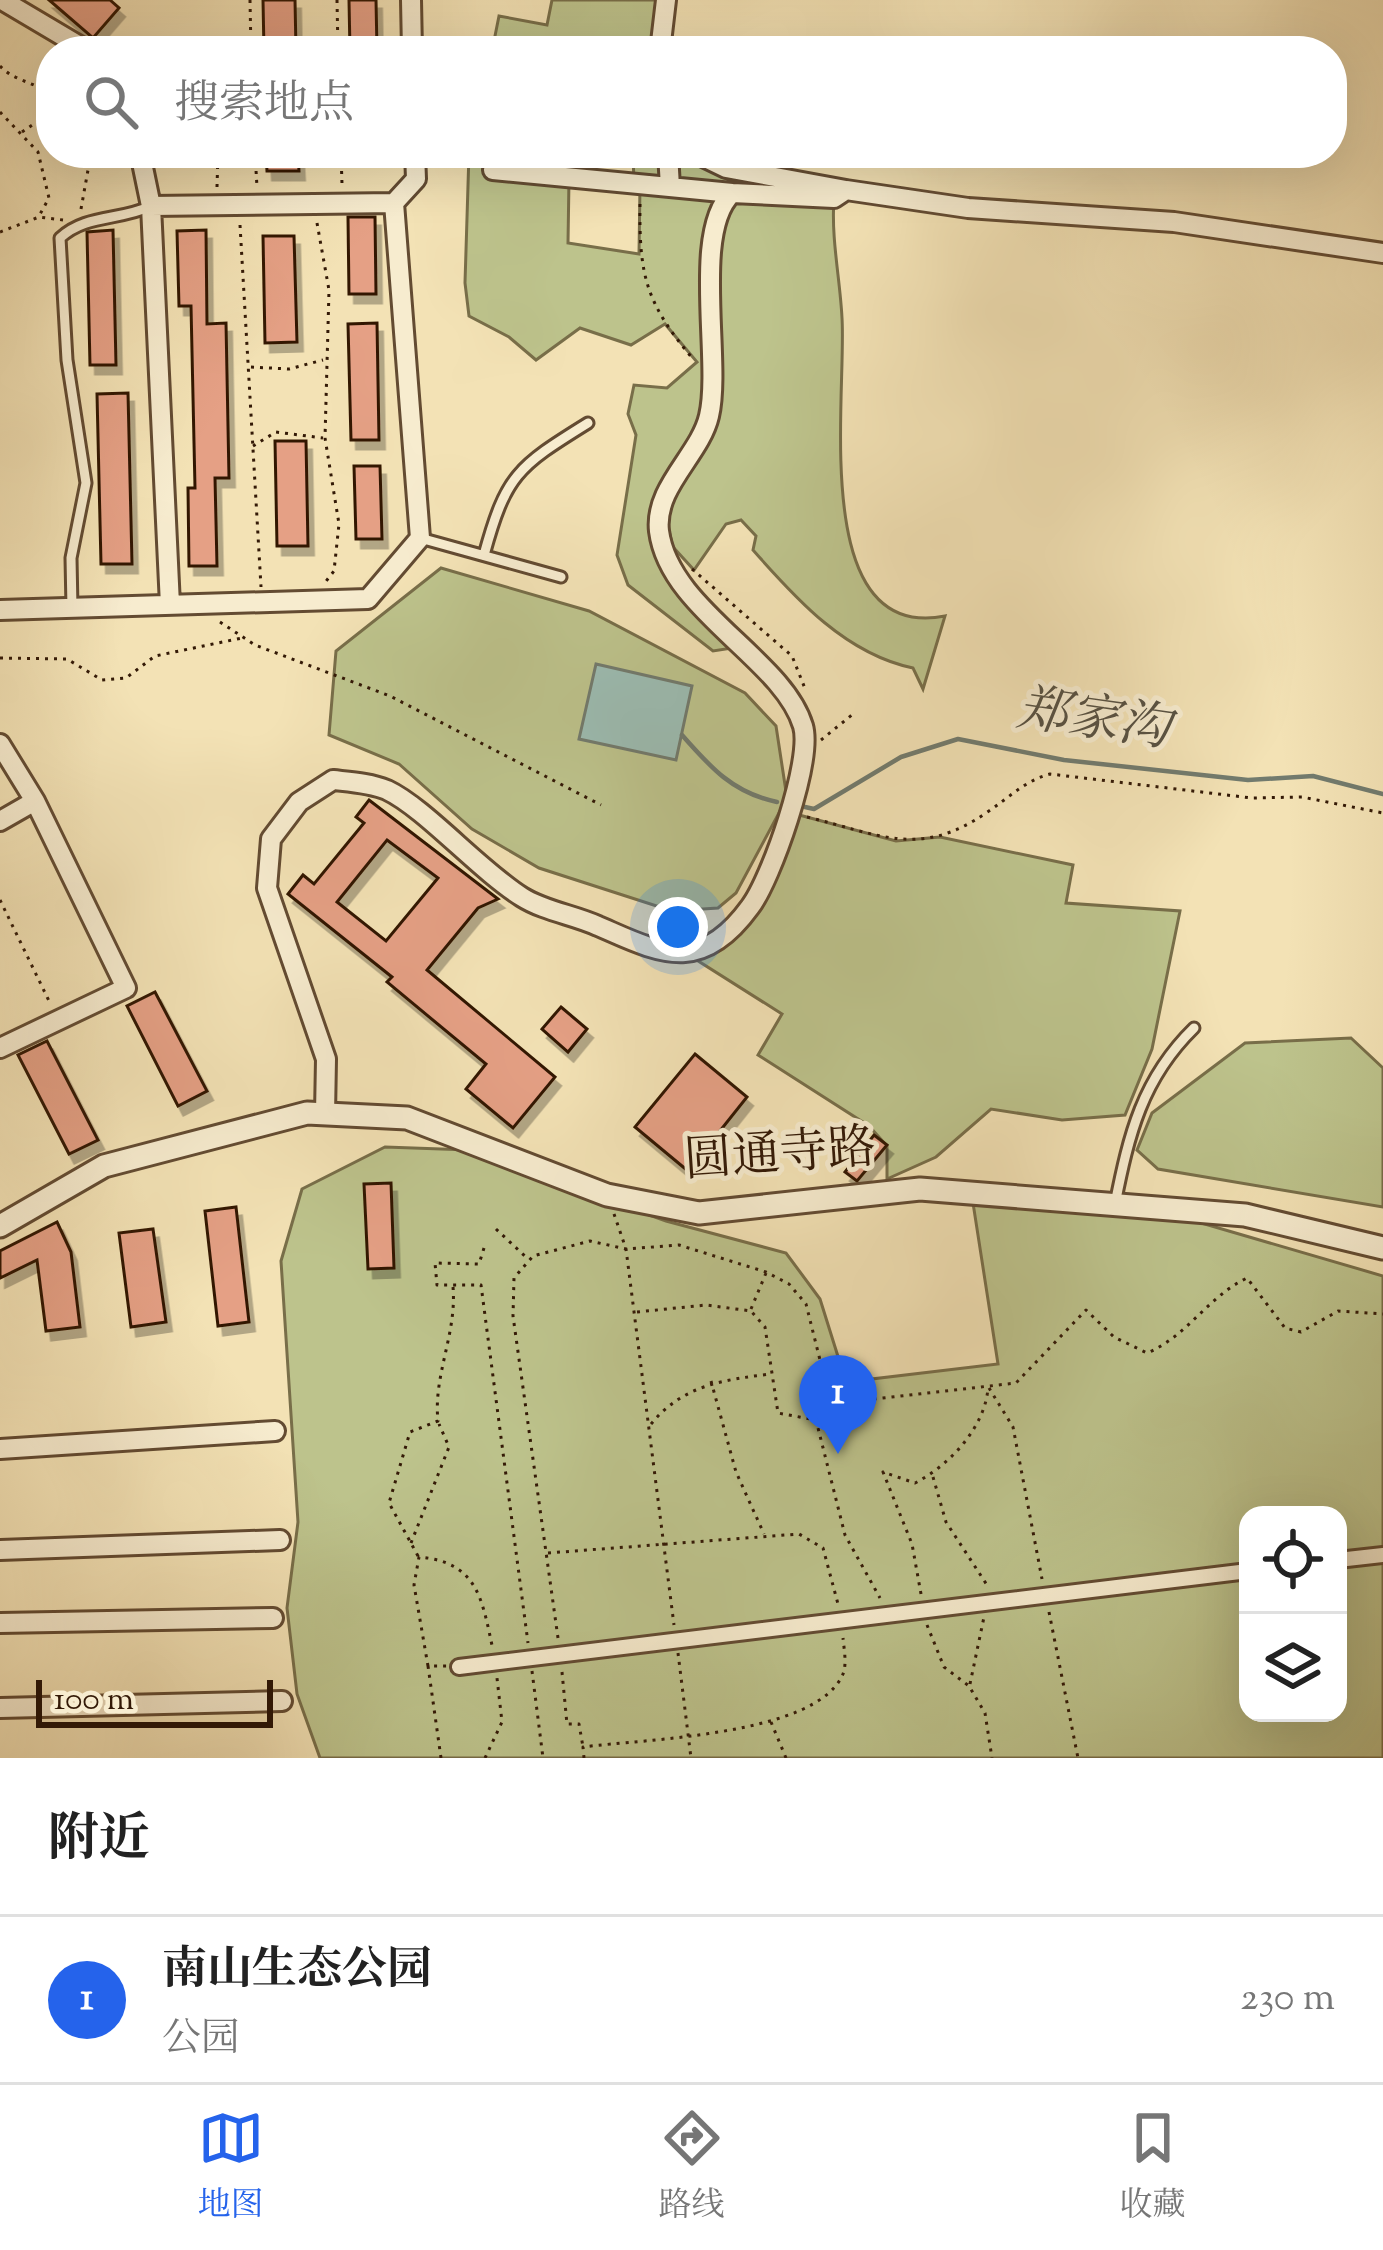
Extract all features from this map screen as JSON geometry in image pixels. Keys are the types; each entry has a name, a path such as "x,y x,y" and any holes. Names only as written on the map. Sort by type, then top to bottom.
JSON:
{"street":[{"path":"2,0 63,36"},
{"path":"411,0 412,36"},
{"path":"662,36 666,0"},
{"path":"143,168 151,206 170,605"},
{"path":"151,206 394,203 416,179 416,168"},
{"path":"669,168 670,188"},
{"path":"726,168 968,208 1174,223 1383,253"},
{"path":"494,170 732,193 834,198 846,190"},
{"path":"325,1114 326,1059 267,888 272,839 299,802 333,780 389,791 484,872 528,901 637,943 684,952 716,944 753,904 803,766 803,727 778,687 691,593 670,562 659,530 662,502 709,417 714,236 721,203 732,193"},
{"path":"1,604 72,608 368,599 420,538 394,203"},
{"path":"0,744 35,801 126,988 0,1048"},
{"path":"0,820 35,801"},
{"name":"圆通寺路","path":"0,1226 104,1166 307,1113 407,1118 607,1195 699,1214 920,1189 1245,1216 1383,1248"},
{"path":"0,1449 275,1431"},
{"path":"0,1550 280,1540"},
{"path":"1347,1559 1383,1555"},
{"path":"459,1667 1239,1572"},
{"path":"0,1624 273,1618"},
{"path":"0,1708 281,1701"}],"lane":[{"path":"72,608 71,558 86,483 67,360 60,238 79,220 125,218 151,206"},
{"path":"484,555 500,495 524,464 588,423"},
{"path":"420,538 561,577"},
{"path":"1115,1204 1142,1096 1164,1058 1194,1028"}],"path":[{"path":"250,0 251,36"},
{"path":"337,0 338,36"},
{"path":"0,66 10,77 36,84"},
{"path":"0,112 36,150"},
{"path":"21,133 36,122"},
{"path":"38,217 49,199 43,168"},
{"path":"0,232 38,217 79,220 87,168"},
{"path":"218,168 218,205"},
{"path":"253,168 248,205 247,366 262,602"},
{"path":"341,168 342,204"},
{"path":"640,184 641,276 655,309 710,378"},
{"path":"311,601 334,571 339,524 325,438 329,290 312,204"},
{"path":"247,366 264,371 325,360"},
{"path":"252,447 276,432 325,438"},
{"path":"194,604 244,638 390,697 601,806"},
{"path":"0,658 67,659 102,680 126,678 155,656 244,638"},
{"path":"803,766 828,731 853,714"},
{"path":"788,812 922,843 956,832 1027,780 1050,774 1252,798 1321,800 1383,813"},
{"path":"0,900 58,1020"},
{"path":"607,1195 626,1249 691,1758"},
{"path":"496,1229 529,1260"},
{"path":"584,1758 579,1724 568,1724 513,1316 514,1278 529,1260 590,1241 626,1249 679,1245 766,1272 789,1284 806,1304 826,1384 844,1398 901,1400 1016,1383 1086,1310 1114,1337 1147,1353 1177,1341 1225,1288 1246,1278 1285,1328 1301,1332 1338,1311 1383,1315"},
{"path":"484,1248 479,1264 435,1263 437,1285 481,1285 543,1758"},
{"path":"751,1310 766,1272"},
{"path":"410,1545 449,1447 438,1421 442,1365 456,1320 452,1285"},
{"path":"634,1312 706,1305 751,1310 765,1328 778,1413 816,1420 845,1535 867,1582 892,1613"},
{"path":"649,1427 681,1396 711,1381 772,1374"},
{"path":"711,1381 736,1472 765,1535"},
{"path":"988,1386 986,1414 932,1474 915,1483 883,1472 918,1567 919,1610 944,1667 969,1686 985,1713 992,1758"},
{"path":"988,1386 1013,1427 1078,1758"},
{"path":"438,1421 410,1432 388,1504 419,1557 414,1585 442,1758"},
{"path":"932,1474 946,1522 984,1578 986,1602 969,1686"},
{"path":"547,1553 799,1534 823,1548 841,1620 846,1670 832,1692 810,1709 770,1720 583,1747"},
{"path":"419,1557 449,1560 463,1571 484,1606 502,1722 484,1758"},
{"path":"428,1666 459,1667"},
{"path":"770,1720 786,1758"}],"green space":[{"path":"552,0 666,0 662,36 495,36 499,16 547,25"},
{"path":"469,168 586,168 586,179 569,179 568,243 639,254 640,185 634,184 633,168 741,168 834,198 842,318 844,506 854,554 872,592 901,614 945,616 923,689 913,668 866,651 805,606 753,550 756,536 741,520 726,524 694,570 673,547 662,502 670,562 739,647 713,651 628,585 617,555 636,435 628,414 634,385 667,388 697,362 665,324 631,345 580,328 536,360 509,337 469,316 465,283"},
{"path":"441,568 589,611 745,693 776,726 787,798 736,893 718,908 672,911 539,868 472,829 399,764 329,735 336,651"},
{"path":"788,812 896,841 940,837 1073,865 1066,903 1180,911 1152,1049 1125,1115 1062,1120 991,1109 936,1157 887,1179 887,1146 869,1126 758,1055 782,1014 684,952 726,931 741,916 763,878"},
{"path":"1351,1038 1383,1068 1383,1207 1158,1169 1137,1150 1152,1113 1245,1043"},
{"path":"385,1147 469,1150 666,1221 786,1253 820,1299 846,1382 998,1364 973,1203 1198,1222 1383,1276 1383,1758 320,1758 297,1694 287,1608 298,1522 281,1261 302,1189"}],"water":[{"path":"596,664 692,686 676,760 579,739"}],"building":[{"path":"49,0 110,0 119,8 91,36"},
{"path":"263,0 295,0 296,36 264,36"},
{"path":"349,0 376,0 377,36 350,36"},
{"path":"267,168 299,171 267,171"},
{"path":"348,217 375,217 376,294 349,294"},
{"path":"113,230 116,365 90,365 87,232"},
{"path":"206,230 207,324 226,323 229,478 215,478 217,566 189,566 188,488 195,488 191,306 179,306 177,231"},
{"path":"263,236 294,236 297,342 265,343"},
{"path":"377,323 379,440 351,440 348,324"},
{"path":"128,393 132,564 101,564 97,394"},
{"path":"275,441 306,441 308,546 277,546"},
{"path":"354,466 380,466 382,539 356,539"},
{"path":"369,800 498,899 478,908 427,970 555,1077 513,1128 466,1089 486,1064 387,982 392,977 288,894 303,875 314,884 364,823 356,817","holes":["387,840 438,878 386,941 337,902"]},
{"path":"155,992 207,1091 178,1106 127,1006"},
{"path":"561,1007 587,1029 568,1052 542,1029"},
{"path":"47,1041 98,1140 69,1154 18,1055"},
{"path":"695,1054 747,1097 688,1171 635,1127"},
{"path":"874,1135 887,1145 857,1181 845,1172"},
{"path":"391,1183 394,1268 368,1269 364,1184"},
{"path":"236,1207 249,1322 218,1326 205,1211"},
{"path":"57,1222 71,1252 80,1327 46,1331 37,1260 0,1278 0,1251"},
{"path":"153,1229 166,1322 131,1327 119,1233"}],"waterway":[{"name":"郑家沟","path":"682,735 735,785 777,802"},
{"name":"郑家沟","path":"805,807 814,809 901,757 958,739 1064,760 1248,780 1313,776 1383,794"}],"place":[{"name":"南山生态公园","path":"838,1454"}]}
